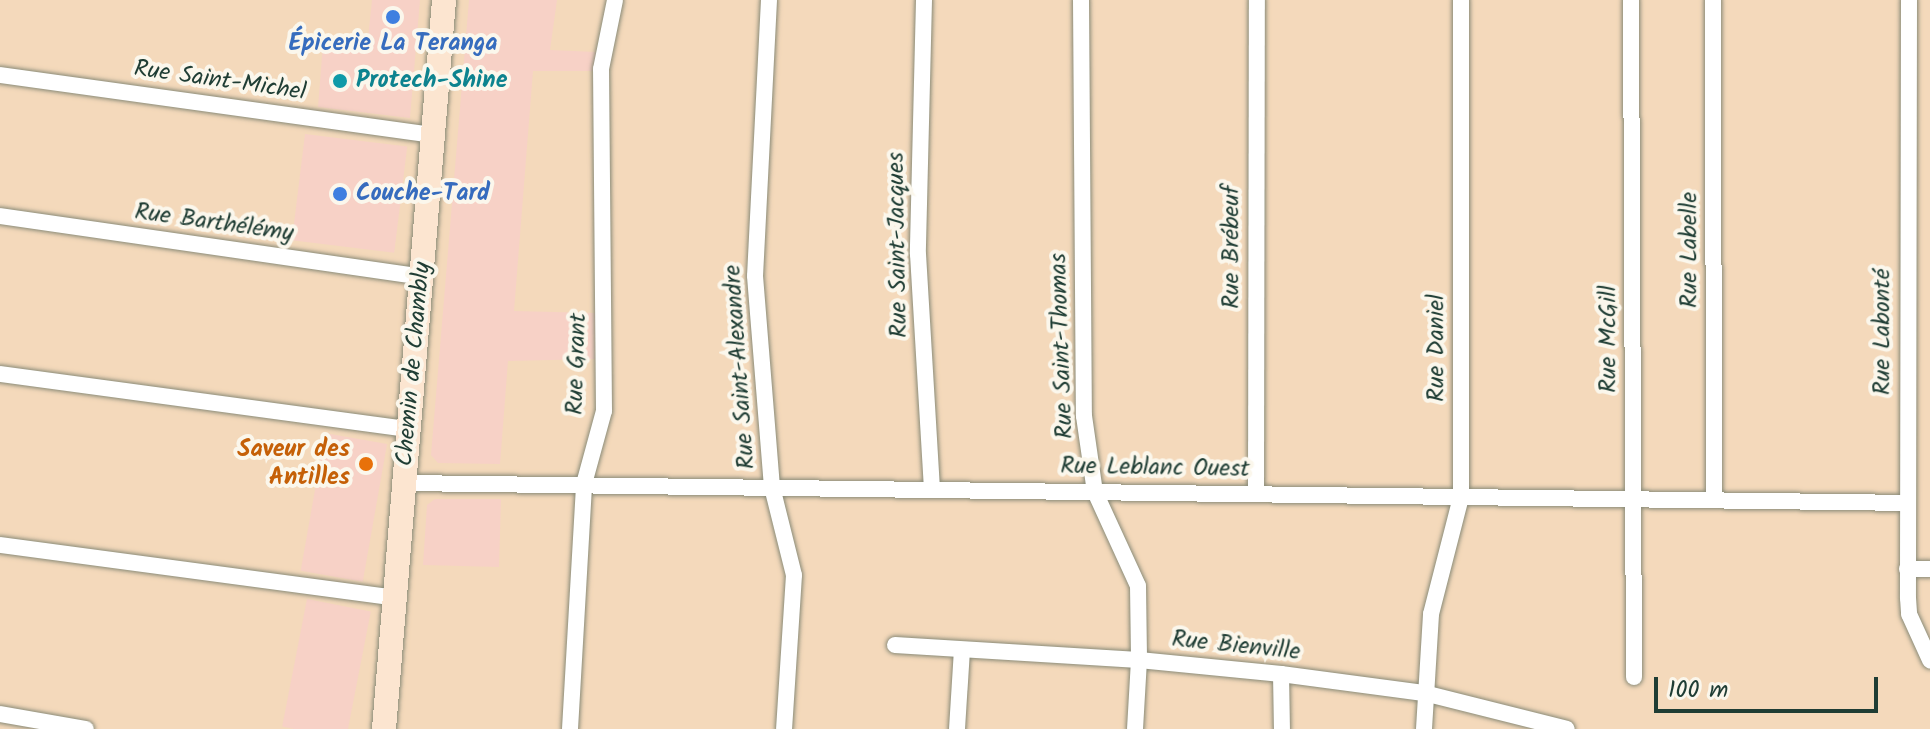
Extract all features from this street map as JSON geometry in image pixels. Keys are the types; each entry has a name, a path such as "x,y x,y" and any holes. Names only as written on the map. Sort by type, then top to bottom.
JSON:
{"main road":[{"name":"Chemin de Chambly","path":"384,729 444,0"}],"street":[{"name":"Rue Grant","path":"570,729 584,484 604,411 601,69 615,0"},
{"name":"Rue Saint-Alexandre","path":"769,0 755,276 772,487 794,575 784,729"},
{"name":"Rue Saint-Jacques","path":"924,0 918,254 932,489"},
{"name":"Rue Saint-Thomas","path":"1081,0 1084,416 1095,492 1138,586 1139,660 1135,729"},
{"name":"Rue Brébeuf","path":"1256,494 1257,0"},
{"name":"Rue Daniel","path":"1424,729 1431,614 1461,497 1461,0"},
{"name":"Rue McGill","path":"1631,0 1634,677"},
{"name":"Rue Labelle","path":"1713,0 1714,500"},
{"name":"Rue Labonté","path":"1909,0 1907,569 1909,614 1930,660"},
{"name":"Rue Saint-Michel","path":"0,75 433,135"},
{"name":"Rue Barthélémy","path":"0,216 421,277"},
{"path":"0,374 409,429"},
{"name":"Rue Leblanc Ouest","path":"404,483 1906,503"},
{"path":"0,545 395,598"},
{"path":"1907,569 1930,569"},
{"name":"Rue Bienville","path":"895,645 1139,660 1281,674 1424,693 1567,729"},
{"path":"957,729 962,650"},
{"path":"1281,674 1282,729"},
{"path":"0,714 42,725 86,729"}],"shaded area":[{"path":"372,0 420,0 410,118 318,107 323,44 367,48"},
{"path":"469,0 557,0 550,50 596,52 594,71 533,71 514,311 595,313 595,359 508,361 500,464 438,463 431,455"},
{"path":"305,134 407,147 394,253 292,240"},
{"path":"325,433 387,444 363,582 301,571"},
{"path":"435,499 501,499 499,567 423,565 427,505"},
{"path":"307,599 371,611 348,729 282,727"}],"place":[{"name":"Épicerie La Teranga","path":"393,17"},
{"name":"Protech-Shine","path":"340,81"},
{"name":"Couche-Tard","path":"340,194"},
{"name":"Saveur des Antilles","path":"366,464"}]}
